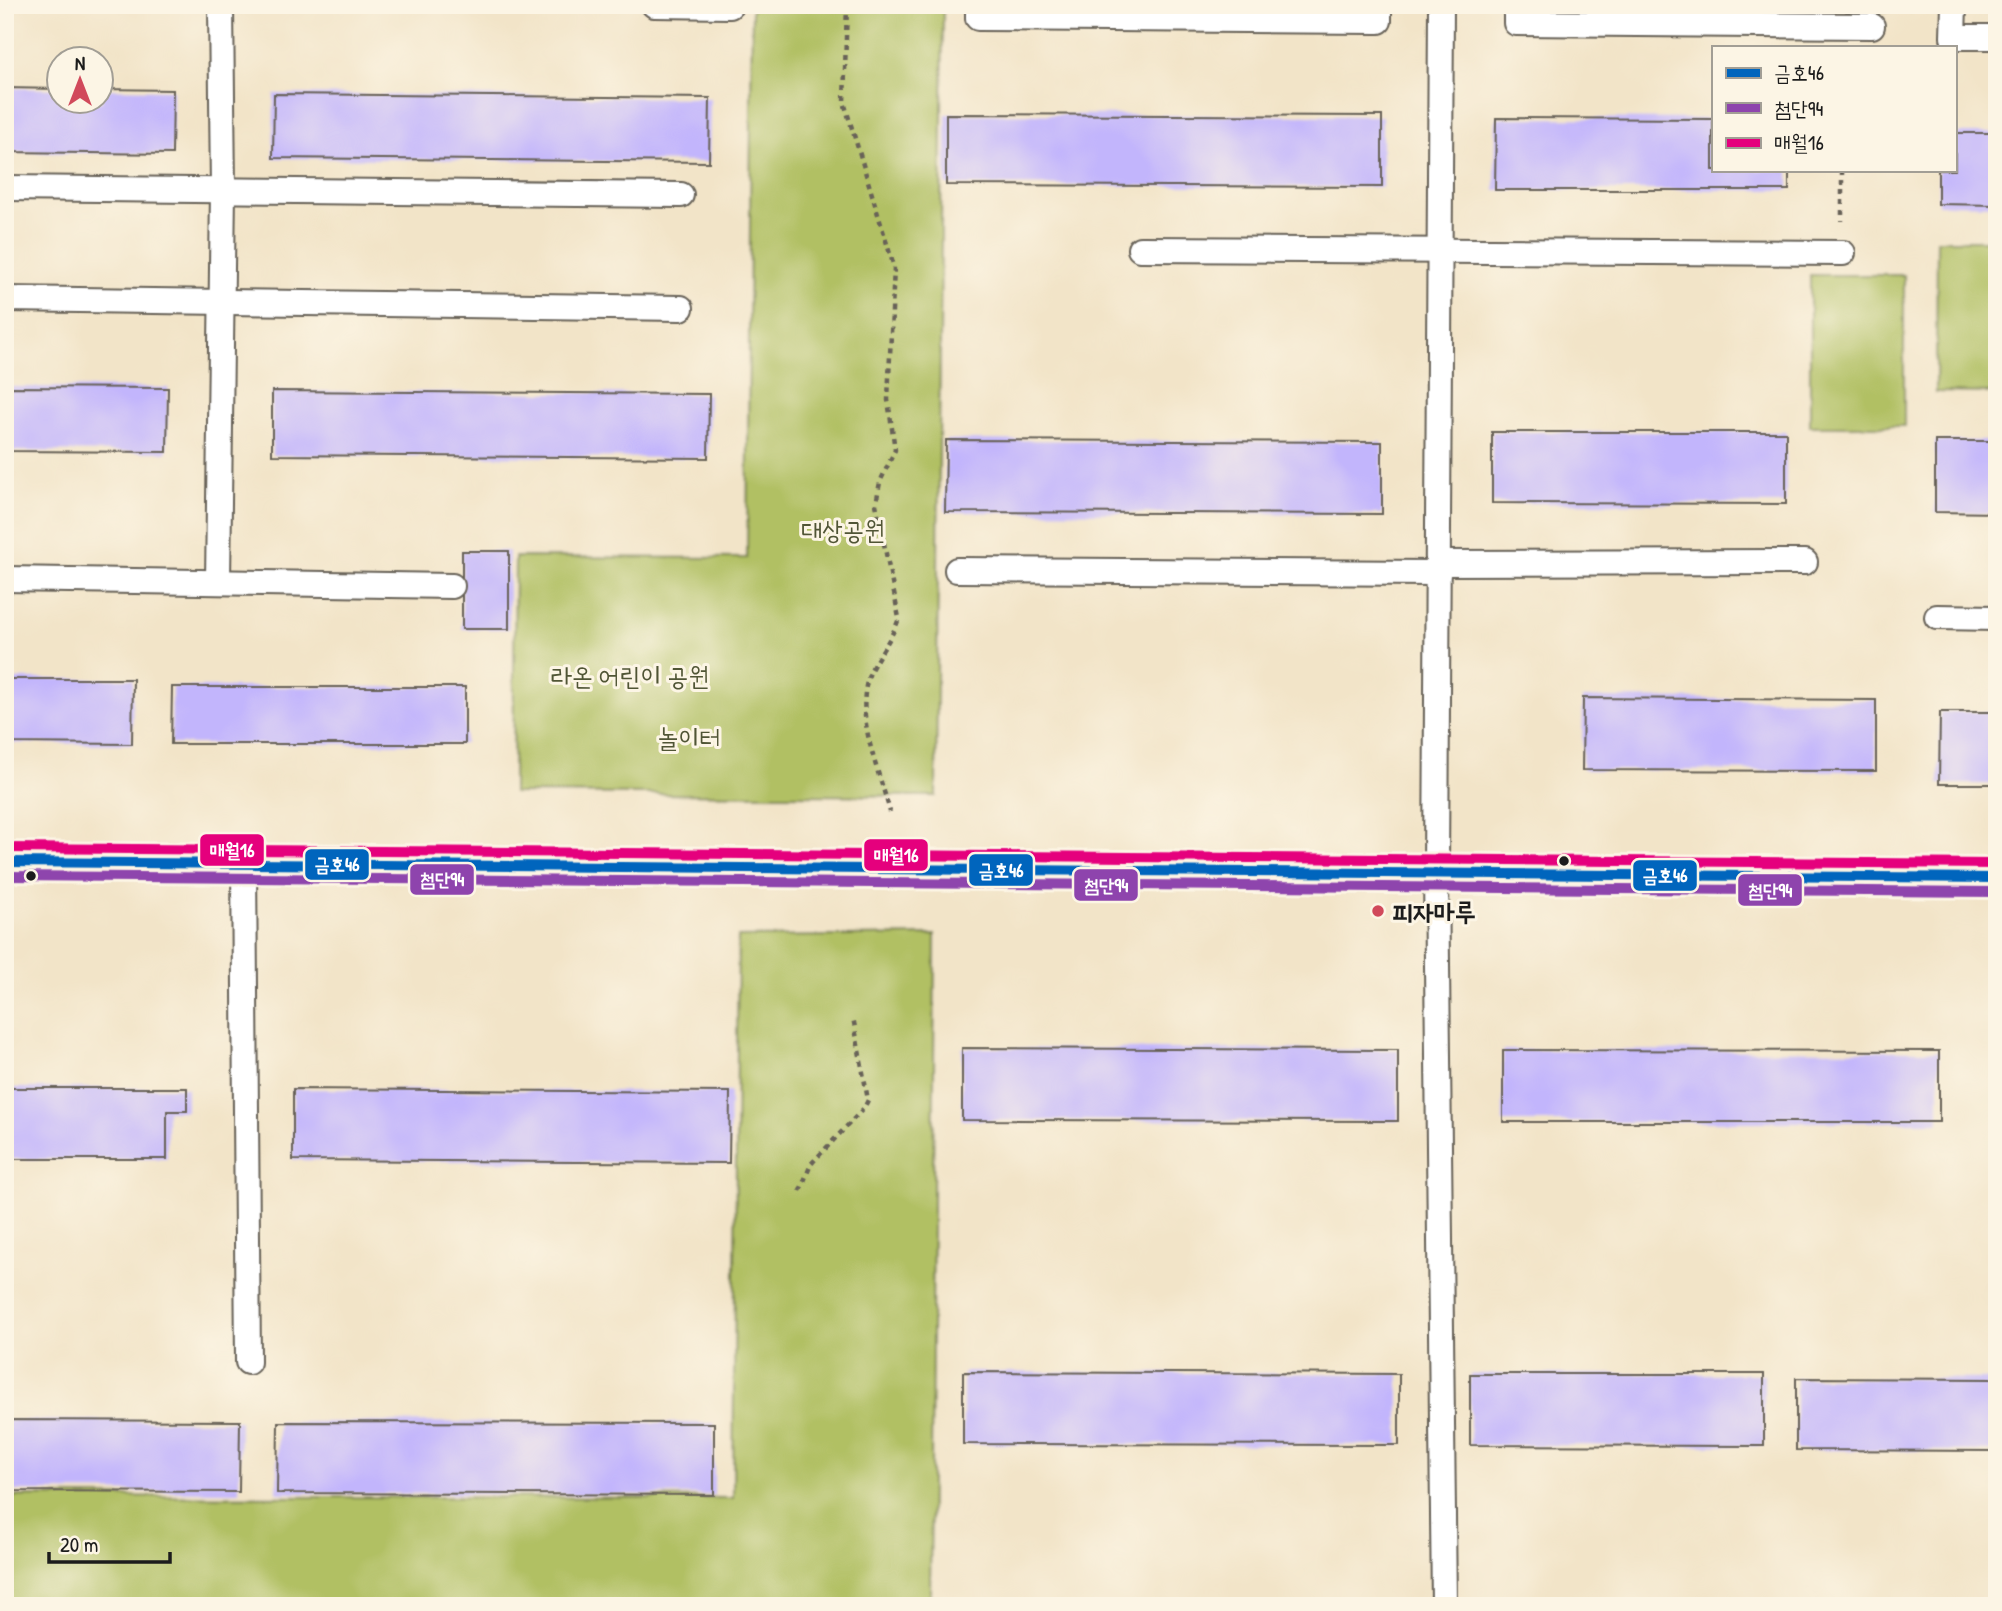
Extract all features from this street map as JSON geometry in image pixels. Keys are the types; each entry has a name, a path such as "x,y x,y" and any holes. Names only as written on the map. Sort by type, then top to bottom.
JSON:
{"street":[{"path":"5,862 1997,878"}],"lane":[{"path":"218,581 223,190 222,5"},
{"path":"654,5 730,6"},
{"path":"978,5 978,18 1379,21 1379,5"},
{"path":"1441,5 1436,873 1444,1606"},
{"path":"1516,5 1516,23 1712,15 1872,26"},
{"path":"1954,5 1954,37 1997,37"},
{"path":"5,188 681,195"},
{"path":"1140,248 1843,253"},
{"path":"5,299 681,308"},
{"path":"957,570 1438,568 1805,562"},
{"path":"5,579 452,586"},
{"path":"1937,617 1997,618"},
{"path":"244,864 248,1362"}],"path":[{"path":"846,5 844,102 894,267 888,400 895,450 880,482 876,504 899,618 895,631 871,670 865,690 865,714 890,812"},
{"path":"1842,172 1843,253"},
{"path":"800,1191 811,1164 864,1108 868,1100 853,1017"}],"green space":[{"name":"대상공원","path":"752,5 943,5 936,796 513,793 515,557 747,558"},
{"path":"1759,5 1911,5 1911,11 1759,10"},
{"path":"1937,240 1997,240 1997,393 1936,392"},
{"path":"1810,275 1904,275 1904,426 1810,426"},
{"path":"935,935 930,1606 5,1606 5,1496 733,1498 738,937"}],"building":[{"path":"5,88 46,89 46,116 116,116 116,89 173,90 172,154 5,152"},
{"path":"274,94 710,98 709,162 273,158"},
{"path":"946,114 1382,116 1382,187 946,185"},
{"path":"1496,118 1712,119 1712,172 1789,172 1789,190 1495,190"},
{"path":"1956,133 1997,133 1997,205 1938,204 1938,172 1956,172"},
{"path":"5,387 168,388 167,452 5,451"},
{"path":"272,391 709,394 708,458 272,455"},
{"path":"1492,432 1786,432 1786,504 1492,503"},
{"path":"946,440 1382,442 1382,514 945,512"},
{"path":"1935,441 1997,441 1997,513 1935,512"},
{"path":"462,551 509,551 509,629 462,629"},
{"path":"5,679 133,679 132,744 5,743"},
{"path":"172,687 465,687 465,744 171,744"},
{"path":"1583,698 1876,700 1876,771 1582,770"},
{"path":"1940,712 1997,712 1997,784 1939,784"},
{"path":"962,1048 1398,1050 1398,1121 962,1120"},
{"path":"1503,1050 1939,1051 1939,1122 1503,1122"},
{"path":"5,1088 187,1088 187,1111 167,1111 167,1159 5,1159"},
{"path":"293,1089 730,1092 729,1163 293,1160"},
{"path":"963,1372 1399,1374 1399,1445 963,1444"},
{"path":"1470,1374 1764,1374 1764,1446 1470,1445"},
{"path":"1796,1378 1997,1379 1997,1451 1796,1450"},
{"path":"5,1420 240,1421 239,1492 5,1491"},
{"path":"278,1422 714,1423 714,1495 277,1493"}],"transit line":[{"name":"매월16","path":"5,848 1997,864"},
{"name":"금호46","path":"5,862 1997,878"},
{"name":"첨단94","path":"5,876 1997,892"}],"place":[{"name":"피자마루","path":"1378,911"}],"park label":[{"name":"라온 어린이 공원","path":"630,675"},
{"name":"놀이터","path":"689,737"}]}
